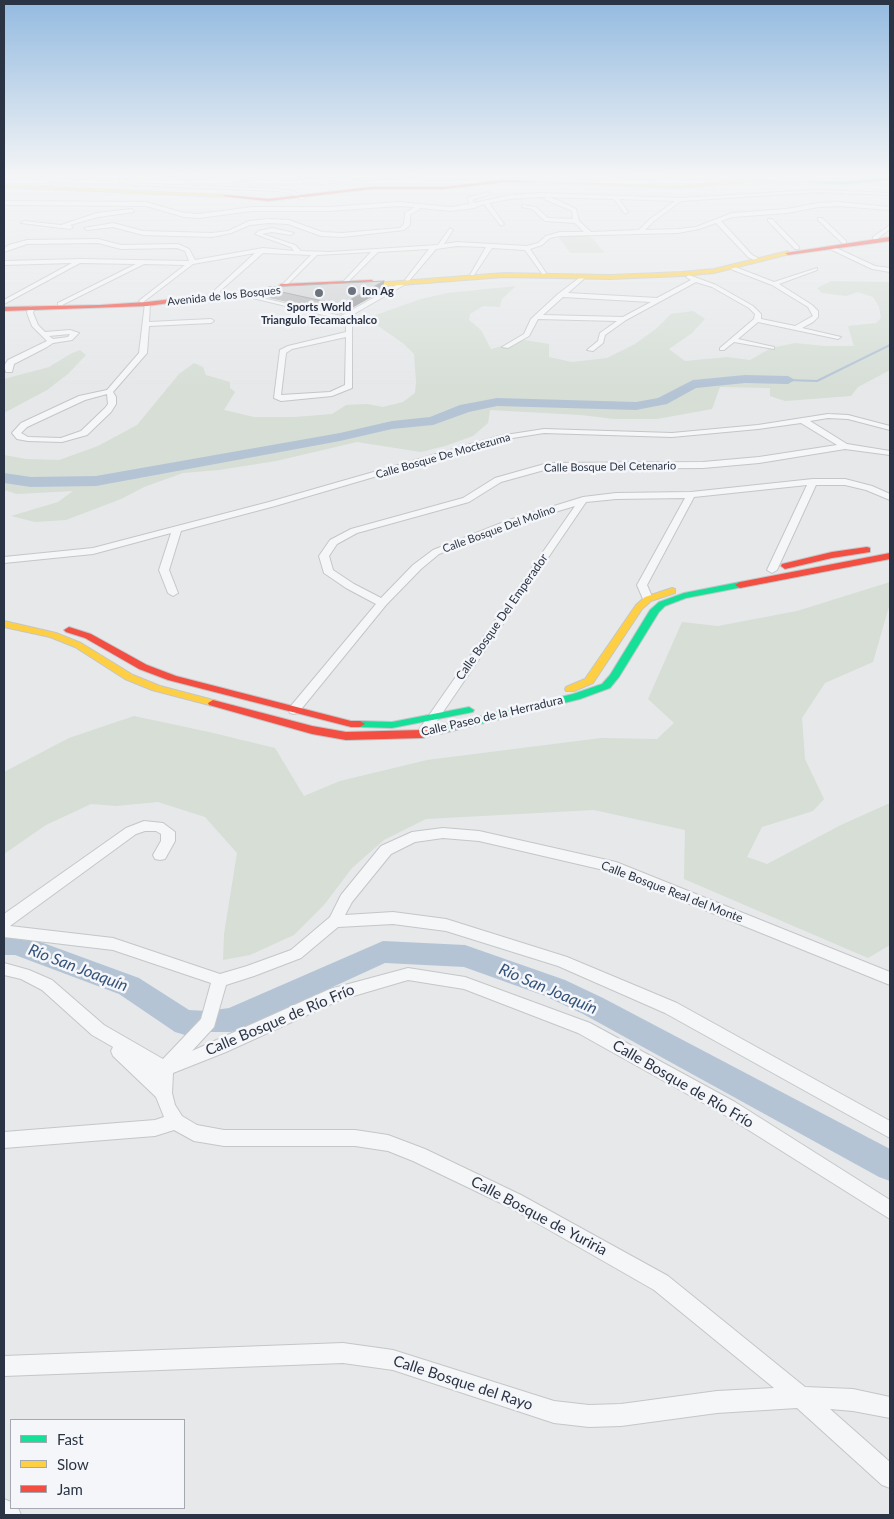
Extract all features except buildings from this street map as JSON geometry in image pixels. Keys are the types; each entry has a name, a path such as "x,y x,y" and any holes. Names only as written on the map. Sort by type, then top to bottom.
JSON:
{"main road":[{"name":"Avenida de los Bosques","path":"4,309 144,303 284,286 405,282 472,274 543,272 663,273 716,267 806,247"},
{"name":"Avenida de los Bosques","path":"218,293 504,275 583,277 682,274 730,267 753,258 830,247"},
{"name":"Avenida de los Bosques","path":"4,303 144,303"},
{"path":"648,599 684,586 772,570 832,554 890,547"},
{"name":"Calle Paseo de la Herradura","path":"4,624 53,635 78,644 129,677 156,688 284,723 346,736 422,734 576,697 606,686 619,669 655,610 667,602 684,596 890,556"},
{"name":"Calle Paseo de la Herradura","path":"4,615 62,627 88,636 143,667 172,678 351,724 392,725 568,690 589,681 608,656 639,607 648,599"}],"street":[{"path":"121,247 138,247"},
{"path":"180,247 190,253 192,262"},
{"path":"294,247 300,254"},
{"path":"4,263 80,261 192,262 263,250 314,255 376,250 412,250 431,247"},
{"path":"342,318 405,282 436,247"},
{"path":"472,274 489,247"},
{"path":"506,247 531,247"},
{"path":"743,247 753,258"},
{"path":"830,247 878,269"},
{"path":"527,248 543,272"},
{"path":"218,293 263,250"},
{"path":"345,283 376,250"},
{"path":"284,286 314,255"},
{"path":"4,303 80,261"},
{"path":"60,304 144,262"},
{"path":"109,392 112,404 84,433 74,437 50,440 28,439 20,437 16,433 24,425 82,398 109,392 143,353 144,303 192,262"},
{"path":"730,267 774,284 815,311 816,316 812,321 796,328"},
{"path":"864,272 878,269 890,270"},
{"path":"774,284 815,270"},
{"path":"682,274 714,286 751,307 758,314 757,320 722,349"},
{"path":"506,347 526,335 537,317 560,295 583,277"},
{"path":"591,350 601,342 602,334 624,319 695,280"},
{"path":"238,293 342,318 349,325 349,386 332,394 285,399 277,396 283,352 290,347 348,334"},
{"path":"560,295 658,300"},
{"path":"31,308 30,313 35,326 51,341"},
{"path":"537,317 624,319"},
{"path":"757,320 838,337"},
{"path":"145,324 211,321"},
{"path":"9,370 8,366 11,362 32,353 51,341 70,340 76,334 70,332 45,334"},
{"path":"734,340 772,348"},
{"path":"32,353 40,355"},
{"name":"Calle Bosque De Moctezuma","path":"4,560 93,551 410,465 499,438 544,431 672,435 828,416 848,417 890,428"},
{"path":"802,420 844,446 890,453"},
{"name":"Calle Bosque Del Cetenario","path":"382,603 350,586 328,571 324,556 333,542 354,531 466,500 498,480 548,466 703,465 759,460 844,446"},
{"path":"772,570 813,482"},
{"name":"Calle Bosque Del Molino","path":"294,710 382,603 417,567 436,552 512,522 583,500 616,496 691,495 813,482 845,482 869,488 890,497"},
{"path":"648,599 642,585 691,495"},
{"name":"Calle Bosque Del Emperador","path":"422,734 583,500"},
{"path":"173,593 164,570 177,529"},
{"path":"4,922 131,831 144,826 158,826 168,832 168,841 160,854"},
{"name":"Calle Bosque Real del Monte","path":"220,980 249,972 296,954 335,921 346,899 386,850 412,837 442,833 479,836 611,866 890,979"},
{"path":"335,921 393,918 446,925 562,961 671,1008 890,1130"},
{"path":"4,931 113,944 220,980 208,1022 165,1069 164,1093 167,1106 176,1122 155,1128 4,1140"},
{"path":"4,969 24,974 47,985 98,1030 165,1069"},
{"name":"Calle Bosque de Río Frío","path":"165,1069 220,1047 336,994 408,974 465,983 584,1028 729,1108 890,1210"},
{"path":"119,1051 164,1093"},
{"name":"Calle Bosque de Yuriria","path":"176,1122 194,1133 224,1138 355,1138 388,1143 420,1155 515,1201 661,1283 801,1397 890,1477"},
{"name":"Calle Bosque del Rayo","path":"4,1366 343,1353 393,1360 554,1412 589,1416 717,1402 801,1397 853,1400 890,1407"},
{"path":"4,1510 10,1515"}],"shaded area":[{"path":"566,247 600,247 605,253 570,253"},
{"path":"831,281 890,282 890,370 858,387 851,396 785,401 770,396 770,388 720,387 712,409 657,419 614,419 581,415 490,410 488,423 473,436 421,452 357,442 276,461 219,470 183,473 144,487 121,499 66,520 35,522 11,516 58,502 73,491 17,494 4,490 4,455 26,459 59,460 98,446 137,425 179,374 194,363 203,367 206,375 230,382 230,388 235,392 224,410 254,417 295,417 332,414 346,405 367,404 383,407 403,402 415,393 414,354 404,344 374,323 373,316 421,299 447,293 516,286 502,299 500,307 483,306 470,314 469,320 481,330 491,349 524,340 549,344 549,357 572,362 607,358 635,344 657,328 671,314 693,311 705,319 692,333 669,349 685,361 727,357 750,360 771,348 795,343 854,346 848,326 876,323 881,318 879,307 873,297 858,292 846,296 822,293 817,288"},
{"path":"80,350 86,355 68,374 47,390 4,413 4,379 49,367"},
{"path":"890,582 890,603 873,662 825,683 802,718 805,759 824,799 813,811 762,827 747,857 767,864 841,825 890,803 890,945 868,958 684,879 685,830 594,810 426,819 384,840 352,868 324,905 294,935 250,955 223,960 224,934 237,853 205,817 158,802 116,806 91,804 46,825 4,854 4,772 69,738 134,716 275,748 304,796 340,781 427,760 601,738 657,739 674,723 648,699 682,622 718,626 797,611"}],"waterway":[{"path":"788,380 817,381 890,345"},
{"path":"4,478 31,482 96,481 340,437 392,425 433,421 465,408 497,402 636,406 662,401 693,384 745,379 788,380"},
{"name":"Río San Joaquín","path":"4,944 16,944 129,986 185,1023 203,1022"},
{"name":"Río San Joaquín","path":"214,1021 231,1020 383,952 465,956 555,988 593,1006 890,1166"}],"traffic: fast":[{"path":"440,730 576,697 606,686 614,677 655,610 662,604 684,596 740,585"},
{"path":"360,724 392,725 469,710"}],"traffic: slow":[{"path":"361,286 504,275 610,277 682,274 714,271 788,253"},
{"path":"206,297 292,289"},
{"path":"570,689 589,681 639,607 648,599 672,591"},
{"path":"4,624 53,635 78,645 129,677 156,688 213,703"}],"traffic: jam":[{"path":"788,253 833,247"},
{"path":"281,286 372,282"},
{"path":"4,309 100,307 206,297"},
{"path":"785,566 832,555 867,550"},
{"path":"740,585 890,556"},
{"path":"69,630 88,636 143,667 172,678 351,724 360,724"},
{"path":"213,703 312,730 346,736 422,734 440,730"}],"place":[{"name":"Ion Ag","path":"352,291"},
{"name":"Sports World Triangulo Tecamachalco","path":"319,293"}]}
